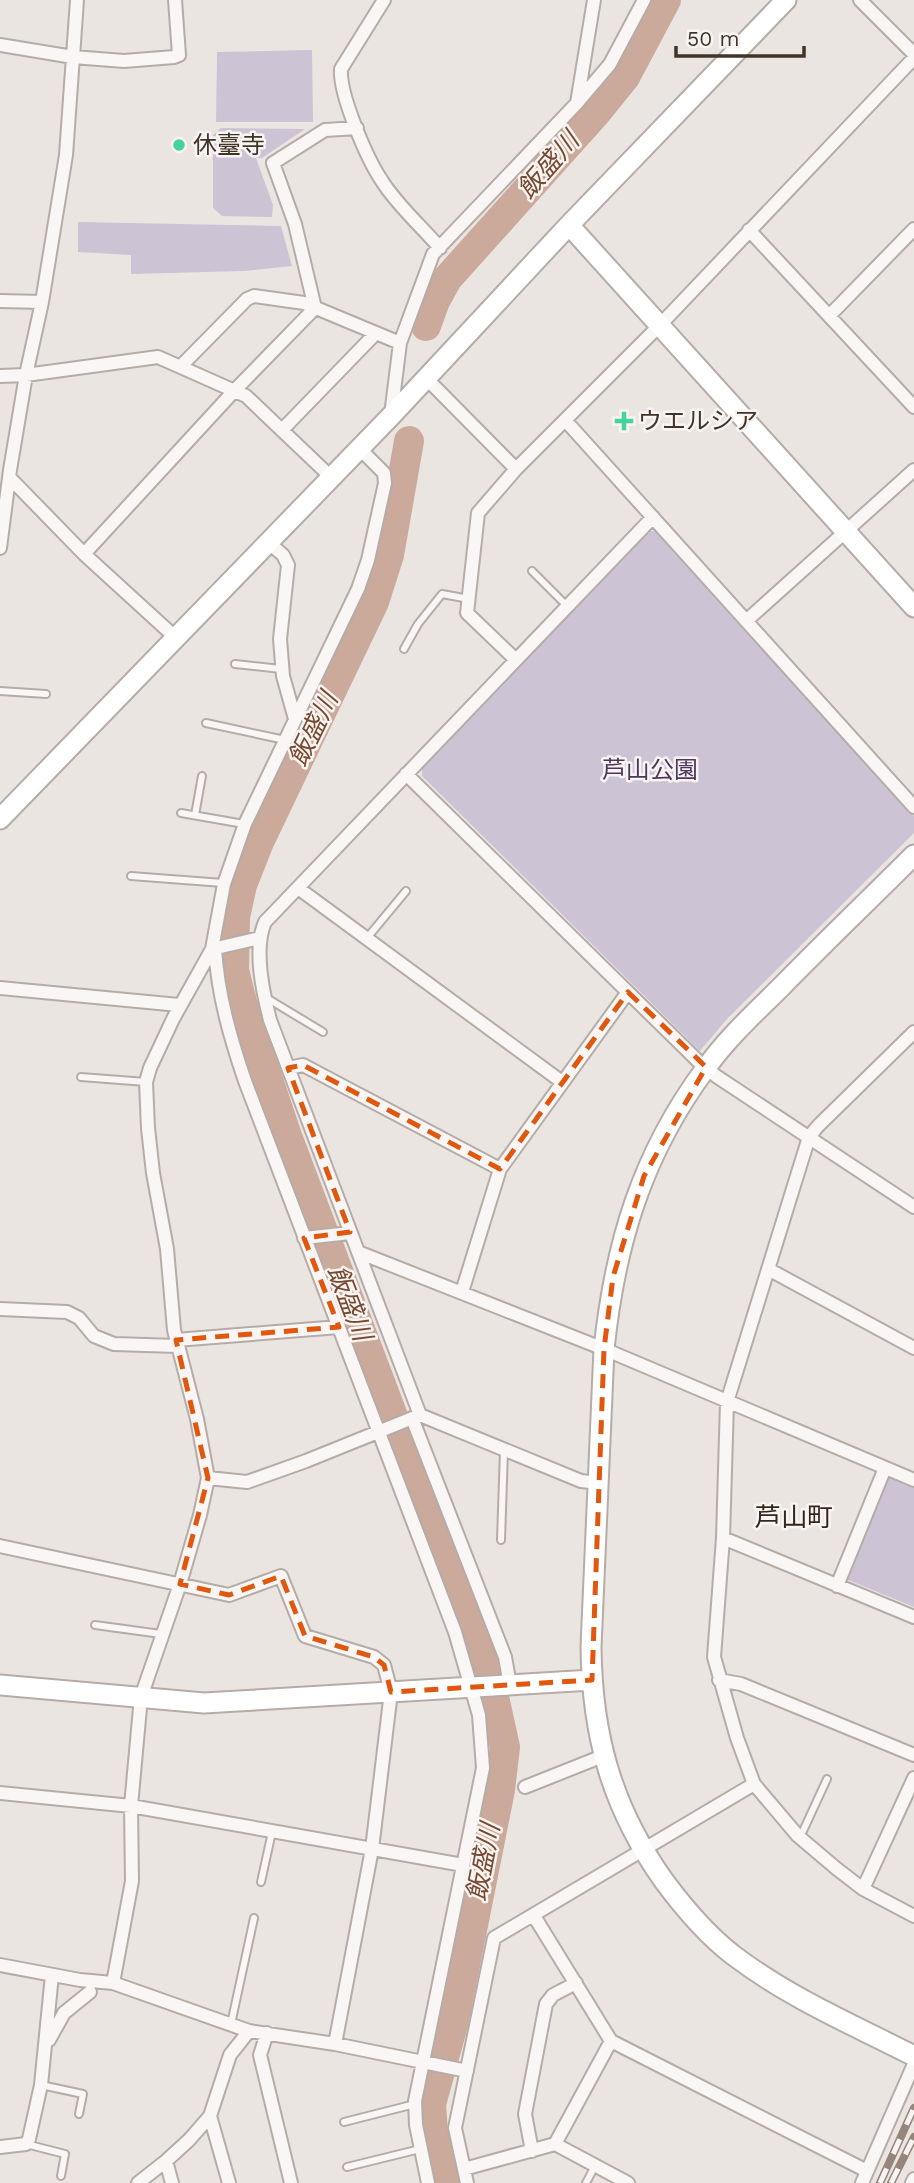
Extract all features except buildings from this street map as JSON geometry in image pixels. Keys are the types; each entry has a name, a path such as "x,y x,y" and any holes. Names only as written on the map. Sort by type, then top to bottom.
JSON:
{"street":[{"path":"0,548 26,375 42,302 66,155 77,0"},
{"path":"0,46 73,57 124,61 179,55 175,0"},
{"path":"384,0 341,69 340,81 357,128 382,182 440,248"},
{"path":"577,103 594,0"},
{"path":"391,416 400,343 433,254 577,103 610,64 644,0"},
{"path":"0,819 391,416 569,225 786,0"},
{"path":"516,660 467,613 478,513 516,469 660,325 914,56 860,0"},
{"path":"315,308 295,224 273,163 324,130 357,128"},
{"path":"569,225 914,607"},
{"path":"750,230 914,407"},
{"path":"830,315 914,230"},
{"path":"181,366 247,299 254,296 304,303 400,343"},
{"path":"0,301 42,302"},
{"path":"84,554 235,390 315,308"},
{"path":"282,430 376,333"},
{"path":"0,376 26,375 152,357 181,366 246,396 331,477"},
{"path":"426,378 516,469"},
{"path":"565,420 914,807"},
{"path":"359,448 384,474 368,560 348,611 245,824 224,884 216,949 219,988 233,1045 476,1687 483,1768 415,2104 420,2149 428,2183"},
{"path":"746,621 914,470"},
{"path":"9,477 84,554 176,638"},
{"path":"508,1685 505,1657 414,1418 358,1252 344,1233 264,996 260,938 265,922 653,517"},
{"path":"268,542 283,555 288,565 280,639 283,669 295,719"},
{"path":"406,774 706,1067 914,1207"},
{"path":"914,855 749,1020 706,1067 669,1126 634,1201 613,1277 604,1349 592,1680 603,1756 626,1818 643,1850 693,1918 732,1954 774,1983 914,2056"},
{"path":"298,888 562,1082"},
{"path":"113,1983 132,1881 131,1806 141,1697 180,1584 208,1478 197,1419 177,1343 167,1249 153,1173 146,1082 179,1005 216,949 260,938"},
{"path":"0,988 179,1005"},
{"path":"462,1292 500,1169 628,992"},
{"path":"914,1032 809,1138 727,1402 723,1538 714,1657 737,1738 754,1784 799,1836 863,1889 914,1916"},
{"path":"288,1068 303,1065 500,1169"},
{"path":"307,1237 344,1233"},
{"path":"358,1252 604,1349 914,1480"},
{"path":"768,1269 914,1348"},
{"path":"0,1308 67,1312 79,1318 94,1336 114,1344 177,1343 339,1327"},
{"path":"208,1478 247,1482 414,1418 581,1481 598,1483"},
{"path":"837,1586 885,1468"},
{"path":"723,1538 914,1617"},
{"path":"0,1546 229,1595 281,1576 305,1636 374,1657 384,1665 391,1692 372,1849 335,2044"},
{"path":"0,1685 204,1703 592,1680"},
{"path":"719,1680 741,1684 914,1755"},
{"path":"525,1787 603,1756"},
{"path":"863,1889 914,1778"},
{"path":"467,2183 455,2128 461,2070 494,1938 754,1784"},
{"path":"0,1793 131,1806 463,1865"},
{"path":"534,1916 611,2041 865,2177 914,2064"},
{"path":"0,1965 113,1983 249,2031 335,2044 461,2070"},
{"path":"0,2147 26,2144 41,2085 47,2046 52,1975"},
{"path":"532,2151 525,2114 546,2004 553,1995 576,1983"},
{"path":"47,2046 64,2013 90,1992"},
{"path":"138,2183 189,2140 211,2116 230,2055 249,2031"},
{"path":"267,2033 260,2055 291,2183"},
{"path":"464,2169 555,2144 611,2041"},
{"path":"211,2116 229,2183"},
{"path":"555,2144 628,2183"},
{"path":"166,2161 172,2183"}],"lane":[{"path":"532,571 567,606"},
{"path":"404,649 418,624 442,594 469,599"},
{"path":"234,664 283,669"},
{"path":"0,691 46,694"},
{"path":"206,723 286,740"},
{"path":"195,815 202,776"},
{"path":"181,813 245,824"},
{"path":"131,876 224,884"},
{"path":"366,938 406,891"},
{"path":"264,996 323,1032"},
{"path":"81,1077 146,1082"},
{"path":"501,1540 504,1450"},
{"path":"95,1625 162,1634"},
{"path":"799,1836 827,1779"},
{"path":"261,1882 272,1832"},
{"path":"231,2024 254,1918"},
{"path":"41,2085 83,2094 79,2114"},
{"path":"344,2122 415,2104"},
{"path":"26,2144 65,2154 61,2176"},
{"path":"347,2167 420,2149"},
{"path":"586,2183 595,2166"}],"highlighted area":[{"path":"628,992 706,1067 644,1176 613,1277 604,1349 592,1680 391,1692 384,1665 374,1657 305,1636 281,1576 229,1595 180,1584 208,1478 176,1340 339,1327 304,1238 350,1232 288,1068 303,1065 500,1169"}],"green space":[{"path":"312,50 313,122 216,122 217,52"},
{"path":"221,128 305,129 262,158 256,158 273,205 272,217 222,216 213,208 213,135"},
{"path":"78,222 281,226 292,266 244,271 131,274 131,255 78,252"},
{"name":"芦山公園","path":"650,531 657,531 914,816 914,833 727,1019 700,1051 422,776 422,769"},
{"path":"891,1477 914,1487 914,1607 848,1580 845,1572 882,1482"}],"waterway":[{"name":"飯盛川","path":"426,326 447,279 625,77 666,0"},
{"name":"飯盛川","path":"409,441 389,555 374,602 259,842 242,885 235,917 234,970 242,1002 287,1136 487,1665 505,1747 500,1790 453,2025 431,2104 433,2132 444,2183"}],"railway":[{"path":"880,2183 914,2108"},
{"path":"891,2183 914,2137"}],"place":[{"name":"休臺寺","path":"179,145"},
{"name":"ウエルシア","path":"624,421"}],"district":[{"name":"芦山町","path":"794,1517"}]}
